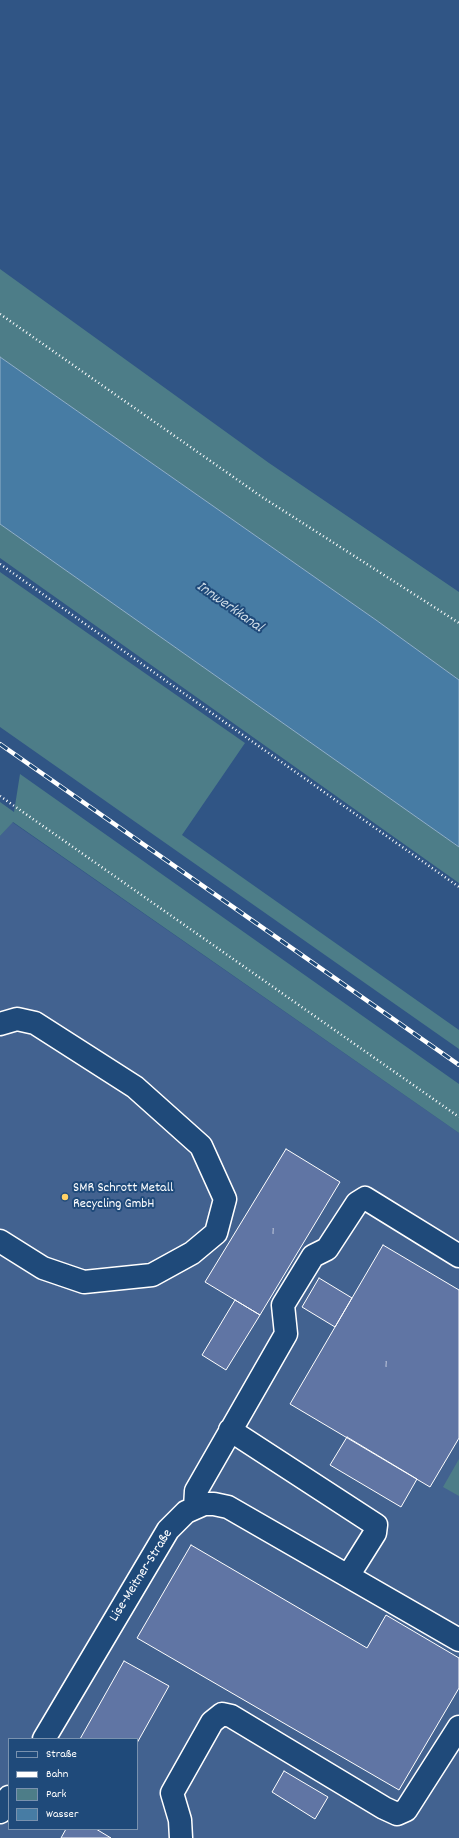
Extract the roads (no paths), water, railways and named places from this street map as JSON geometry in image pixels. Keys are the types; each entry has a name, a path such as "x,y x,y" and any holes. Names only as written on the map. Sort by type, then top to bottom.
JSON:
{"street":[{"path":"0,1024 17,1019 35,1023 135,1087 201,1146 225,1199 216,1233 192,1253 152,1275 84,1282 44,1268 0,1241"},
{"path":"196,1508 196,1490 286,1334 283,1305 313,1256 327,1249 356,1202 365,1198 459,1256"},
{"path":"230,1430 376,1525 375,1533 348,1576"},
{"name":"Lise-Meitner-Straße","path":"45,1738 168,1530 186,1512 209,1504 228,1507 459,1640"},
{"path":"181,1838 180,1820 172,1793 212,1722 222,1714 231,1716 384,1808 397,1814 406,1810 459,1727"},
{"path":"0,1812 8,1799"}],"water":[{"name":"Innwerkkanal","path":"0,357 376,620 459,680 459,847 0,524"}],"railway":[{"path":"0,744 459,1065"}],"place":[{"name":"SMR Schrott Metall Recycling GmbH","path":"65,1197"}]}
